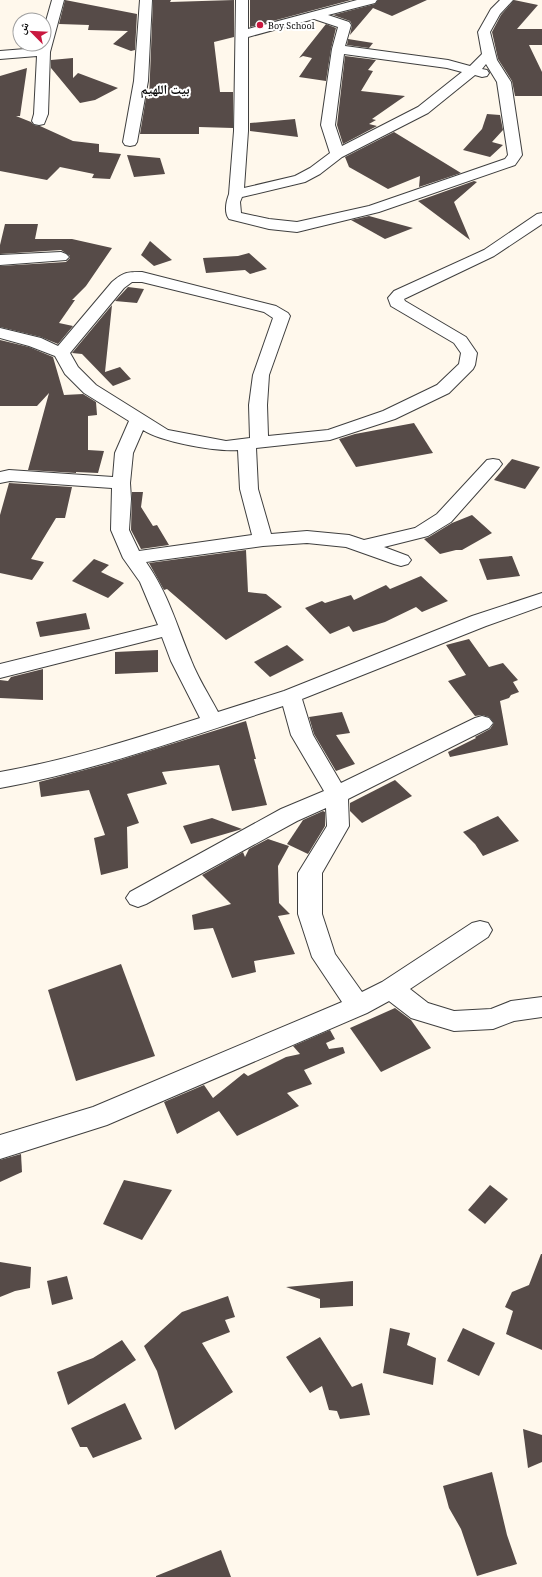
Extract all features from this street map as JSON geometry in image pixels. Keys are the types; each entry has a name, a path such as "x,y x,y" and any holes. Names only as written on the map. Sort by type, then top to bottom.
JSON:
{"street":[{"path":"52,22 58,0"},
{"path":"130,142 141,81 146,0"},
{"path":"242,0 241,131 234,216 269,224 297,227 374,209 510,162 515,155 504,82 488,55 484,32 495,12 507,0"},
{"path":"242,35 372,0"},
{"path":"314,16 345,25 338,49 328,125 337,154"},
{"path":"338,49 448,64 473,70 504,82"},
{"path":"0,55 44,52 41,114 39,121"},
{"path":"236,194 300,179 315,171 337,154 423,110 473,70 488,55"},
{"path":"0,333 35,342 61,353 71,370 90,389 138,420 163,434 226,446 330,435 389,415 443,389 467,365 469,353 460,340 397,303 396,298 400,294 490,253 542,217"},
{"path":"0,260 61,257"},
{"path":"61,353 118,285 128,277 142,277 270,309 282,316 261,375 249,489 263,540"},
{"path":"138,420 124,453 121,483 122,500 120,530 133,558 149,580 181,660 212,721"},
{"path":"364,546 421,532 444,518 493,464"},
{"path":"0,478 9,475 121,483"},
{"path":"133,558 263,540 307,537 349,541 401,560"},
{"path":"0,780 23,776 123,750 291,696 480,620 542,600"},
{"path":"0,671 169,629"},
{"path":"291,696 302,735 337,795 338,826 310,873 310,914 324,957 358,1006"},
{"path":"138,898 289,815 337,795 482,723"},
{"path":"0,1147 98,1117 358,1006 391,989 480,930"},
{"path":"391,989 420,1011 454,1021 493,1019 511,1011 542,1007"}],"building":[{"path":"65,0 137,14 135,50 131,51 113,44 128,31 88,30 89,25 59,24"},
{"path":"153,0 171,0 170,2 234,0 234,37 214,42 220,92 233,92 233,128 199,127 199,134 140,134 146,98 149,99"},
{"name":"Boy School","path":"250,0 351,0 250,27"},
{"path":"378,0 427,0 392,16 373,8 350,35 352,25 350,21 333,15 375,4"},
{"path":"514,0 538,5 517,29 542,29 542,45 529,45 542,72 542,96 515,96 512,81 498,59 492,32 501,15"},
{"path":"326,24 336,28 326,81 299,77 312,58 303,56 299,58"},
{"path":"348,39 373,43 369,48 347,45"},
{"path":"345,56 376,60 368,70 373,71 361,91 405,96 372,119 376,120 369,124 377,126 343,144 337,125"},
{"path":"73,58 73,78 78,73 118,88 95,100 80,103 51,68 51,60"},
{"path":"27,68 20,116 16,116 73,141 99,144 99,152 121,154 110,179 92,178 94,174 60,167 47,180 0,171 0,76"},
{"path":"487,114 500,115 503,130 492,142 503,145 490,157 463,150 482,129"},
{"path":"295,119 298,137 250,131 250,123"},
{"path":"394,132 461,173 419,187 420,176 388,189 349,167 345,157"},
{"path":"127,155 160,158 165,174 134,177"},
{"path":"474,181 477,182 454,202 470,240 418,201"},
{"path":"369,216 413,228 385,239 351,220"},
{"path":"5,224 38,224 35,239 72,239 112,248 86,286 72,300 75,300 59,323 73,326 58,344 41,337 0,327 0,266 66,262 70,256 61,250 0,254 0,245"},
{"path":"150,241 172,260 154,266 141,255"},
{"path":"249,253 267,269 250,274 245,270 206,273 203,258 238,256"},
{"path":"128,287 144,289 137,303 115,301"},
{"path":"112,305 105,372 120,367 131,379 113,386 82,354 72,353"},
{"path":"0,340 29,347 53,357 64,395 83,394 96,402 97,415 88,416 88,450 104,451 98,473 28,470 49,393 37,406 0,406"},
{"path":"414,423 433,453 356,467 339,439 355,434"},
{"path":"512,459 540,467 525,489 494,480"},
{"path":"9,483 72,487 65,518 56,518 31,559 44,562 32,580 0,573 0,515"},
{"path":"132,492 143,492 141,507 153,526 157,525 169,545 141,549 131,530"},
{"path":"472,515 492,533 462,550 440,554 424,539 452,523"},
{"path":"246,550 248,592 266,594 282,607 226,640 167,589 164,590 149,563"},
{"path":"512,556 520,576 487,580 479,559"},
{"path":"94,559 109,565 101,572 124,583 108,598 72,581"},
{"path":"421,576 448,601 422,612 416,607 385,622 353,632 349,626 330,634 305,608 322,601 325,603 351,595 354,600 386,585 390,589"},
{"path":"86,613 90,629 40,637 36,622"},
{"path":"469,639 489,667 503,663 518,680 513,682 519,692 500,701 508,745 450,757 448,752 476,738 475,737 490,729 494,723 489,717 482,715 475,716 448,681 466,675 446,645"},
{"path":"287,645 304,660 270,677 254,662"},
{"path":"158,650 158,672 115,674 115,652"},
{"path":"43,669 43,700 0,698 0,680 8,681 11,677"},
{"path":"342,712 350,733 336,735 355,764 336,771 314,734 309,717"},
{"path":"246,721 256,759 254,759 267,805 232,811 219,765 162,772 167,784 127,794 139,823 127,827 128,868 101,875 94,838 105,835 89,790 41,797 39,782 107,764"},
{"path":"395,780 412,796 362,823 350,811 350,803"},
{"path":"323,811 325,812 325,826 308,854 287,844 303,820"},
{"path":"498,816 519,841 483,856 475,844 463,832"},
{"path":"212,818 242,829 191,844 183,826"},
{"path":"268,839 289,846 278,866 279,903 290,914 278,916 295,954 254,961 256,972 232,978 213,928 194,930 192,915 231,904 202,875 243,852 245,857 249,849"},
{"path":"121,964 155,1056 76,1081 48,990"},
{"path":"395,1008 411,1020 431,1048 381,1072 350,1028"},
{"path":"330,1030 335,1039 326,1043 329,1049 343,1047 345,1053 304,1070 312,1084 287,1093 299,1106 237,1136 219,1111 177,1134 164,1102 204,1085 213,1098 244,1073 248,1076 286,1057 300,1054 293,1046"},
{"path":"21,1154 22,1172 0,1182 0,1160"},
{"path":"124,1180 172,1190 142,1240 103,1224"},
{"path":"490,1185 508,1199 485,1224 468,1210"},
{"path":"541,1254 542,1350 506,1334 513,1311 505,1307 512,1292 529,1285"},
{"path":"0,1262 31,1267 30,1288 15,1291 0,1297"},
{"path":"67,1276 73,1299 52,1305 47,1281"},
{"path":"353,1281 353,1306 320,1308 320,1299 286,1287"},
{"path":"228,1296 235,1317 225,1320 230,1332 202,1343 233,1392 175,1430 157,1371 144,1346 182,1312"},
{"path":"390,1328 410,1333 407,1345 436,1358 433,1385 383,1373"},
{"path":"463,1328 495,1343 479,1376 447,1361"},
{"path":"320,1337 352,1387 362,1383 370,1415 340,1419 337,1411 329,1410 322,1386 310,1393 286,1357"},
{"path":"122,1340 136,1360 68,1405 57,1372 93,1358"},
{"path":"125,1403 142,1439 93,1458 87,1447 80,1447 71,1428"},
{"path":"523,1429 542,1435 542,1462 528,1468"},
{"path":"492,1472 507,1535 517,1564 477,1576 461,1529 449,1508 443,1486"},
{"path":"221,1550 231,1577 156,1577 156,1576"}],"place":[{"name":"Boy School","path":"260,25"}],"district":[{"name":"بيت اللهيم","path":"165,89"}]}
